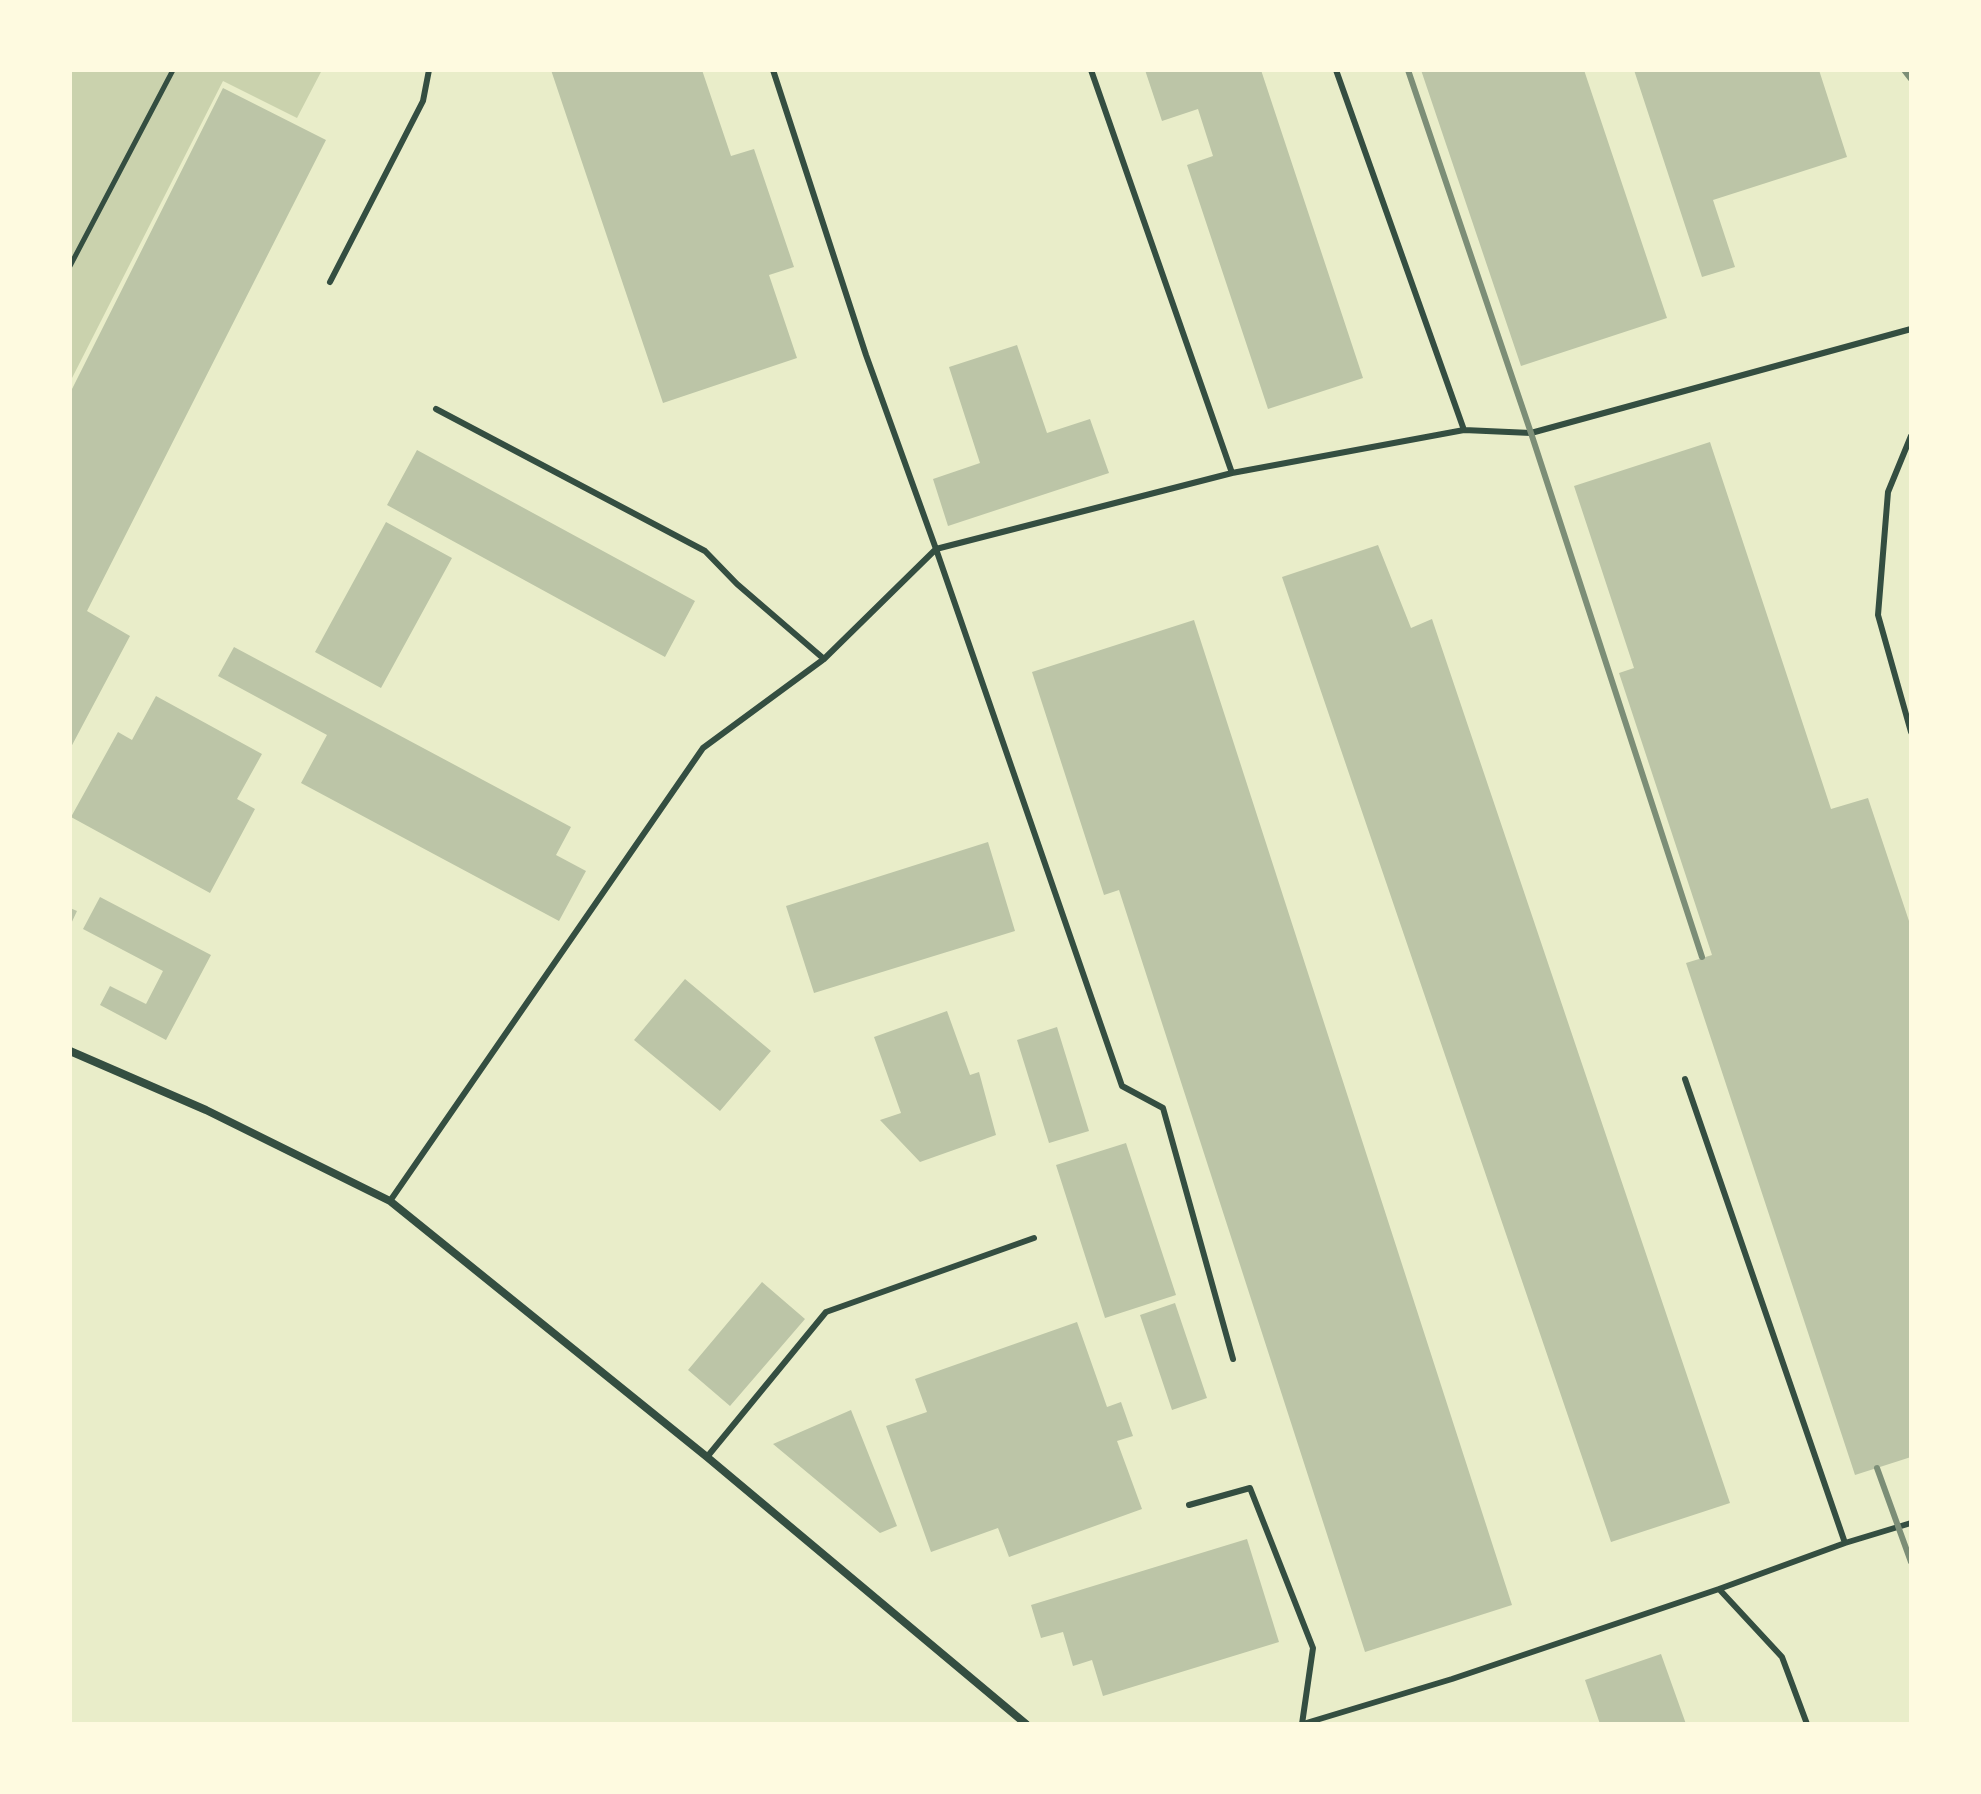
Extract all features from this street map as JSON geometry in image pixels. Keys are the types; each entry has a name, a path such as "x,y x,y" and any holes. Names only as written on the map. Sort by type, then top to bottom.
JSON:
{"street":[{"path":"70,1051 206,1110 390,1201 707,1457 1026,1724"}],"lane":[{"path":"330,282 423,101 429,70"},
{"path":"773,70 866,355 1122,1086 1163,1108 1233,1359"},
{"path":"1091,70 1232,473"},
{"path":"1336,70 1464,430"},
{"path":"390,1201 703,748 824,659 936,549 1232,473 1464,430 1531,433 1911,329"},
{"path":"436,409 705,551 737,584 824,659"},
{"path":"1911,436 1888,492 1878,615 1911,732"},
{"path":"1685,1079 1845,1543"},
{"path":"707,1457 826,1312 1034,1238"},
{"path":"1189,1505 1250,1488 1313,1648 1303,1724 1452,1679 1911,1523"},
{"path":"1719,1589 1782,1657 1807,1724"}],"path":[{"path":"70,266 173,70"}],"green space":[{"path":"70,70 322,70 297,118 223,81 70,382"}],"building":[{"path":"551,70 702,70 731,156 754,149 794,267 769,275 797,358 663,403"},
{"path":"1145,70 1261,70 1363,378 1268,409 1187,165 1213,156 1198,109 1162,121"},
{"path":"1421,70 1584,70 1667,318 1521,366"},
{"path":"1634,70 1819,70 1847,157 1713,200 1735,267 1702,277"},
{"path":"223,88 326,140 87,611 130,636 70,749 70,393"},
{"path":"1017,345 1047,433 1090,419 1109,473 948,526 933,479 980,463 949,367"},
{"path":"1710,442 1831,809 1868,798 1911,927 1911,1457 1855,1475 1686,963 1712,955 1619,673 1634,668 1574,486"},
{"path":"417,450 695,601 665,657 387,505"},
{"path":"386,522 452,558 381,688 315,652"},
{"path":"1378,545 1411,628 1432,619 1730,1503 1611,1542 1282,577"},
{"path":"1194,620 1512,1605 1365,1652 1119,890 1104,895 1032,672"},
{"path":"234,647 571,827 556,855 586,871 559,921 301,783 327,735 218,676"},
{"path":"156,696 262,754 237,799 255,809 210,893 71,817 118,732 132,740"},
{"path":"988,842 1015,931 814,993 786,906"},
{"path":"100,897 211,955 166,1040 100,1005 110,986 146,1004 163,971 83,929"},
{"path":"70,908 77,911 70,926"},
{"path":"685,979 771,1051 720,1111 634,1040"},
{"path":"947,1011 970,1075 979,1072 996,1135 920,1162 880,1120 901,1113 874,1037"},
{"path":"1057,1027 1089,1131 1049,1143 1017,1040"},
{"path":"1126,1143 1176,1295 1105,1318 1056,1165"},
{"path":"762,1282 805,1319 730,1406 688,1370"},
{"path":"1175,1303 1207,1398 1172,1410 1140,1315"},
{"path":"1077,1322 1107,1407 1121,1402 1133,1436 1117,1441 1142,1509 1009,1557 998,1528 931,1552 886,1426 927,1412 915,1379"},
{"path":"851,1410 897,1526 880,1533 773,1444"},
{"path":"1247,1539 1279,1642 1103,1696 1092,1660 1073,1666 1063,1632 1041,1638 1031,1605"},
{"path":"1661,1654 1686,1724 1600,1724 1585,1680"}],"railway":[{"path":"1408,70 1531,433 1702,957"},
{"path":"1904,70 1911,79"},
{"path":"1877,1468 1911,1562"}]}
